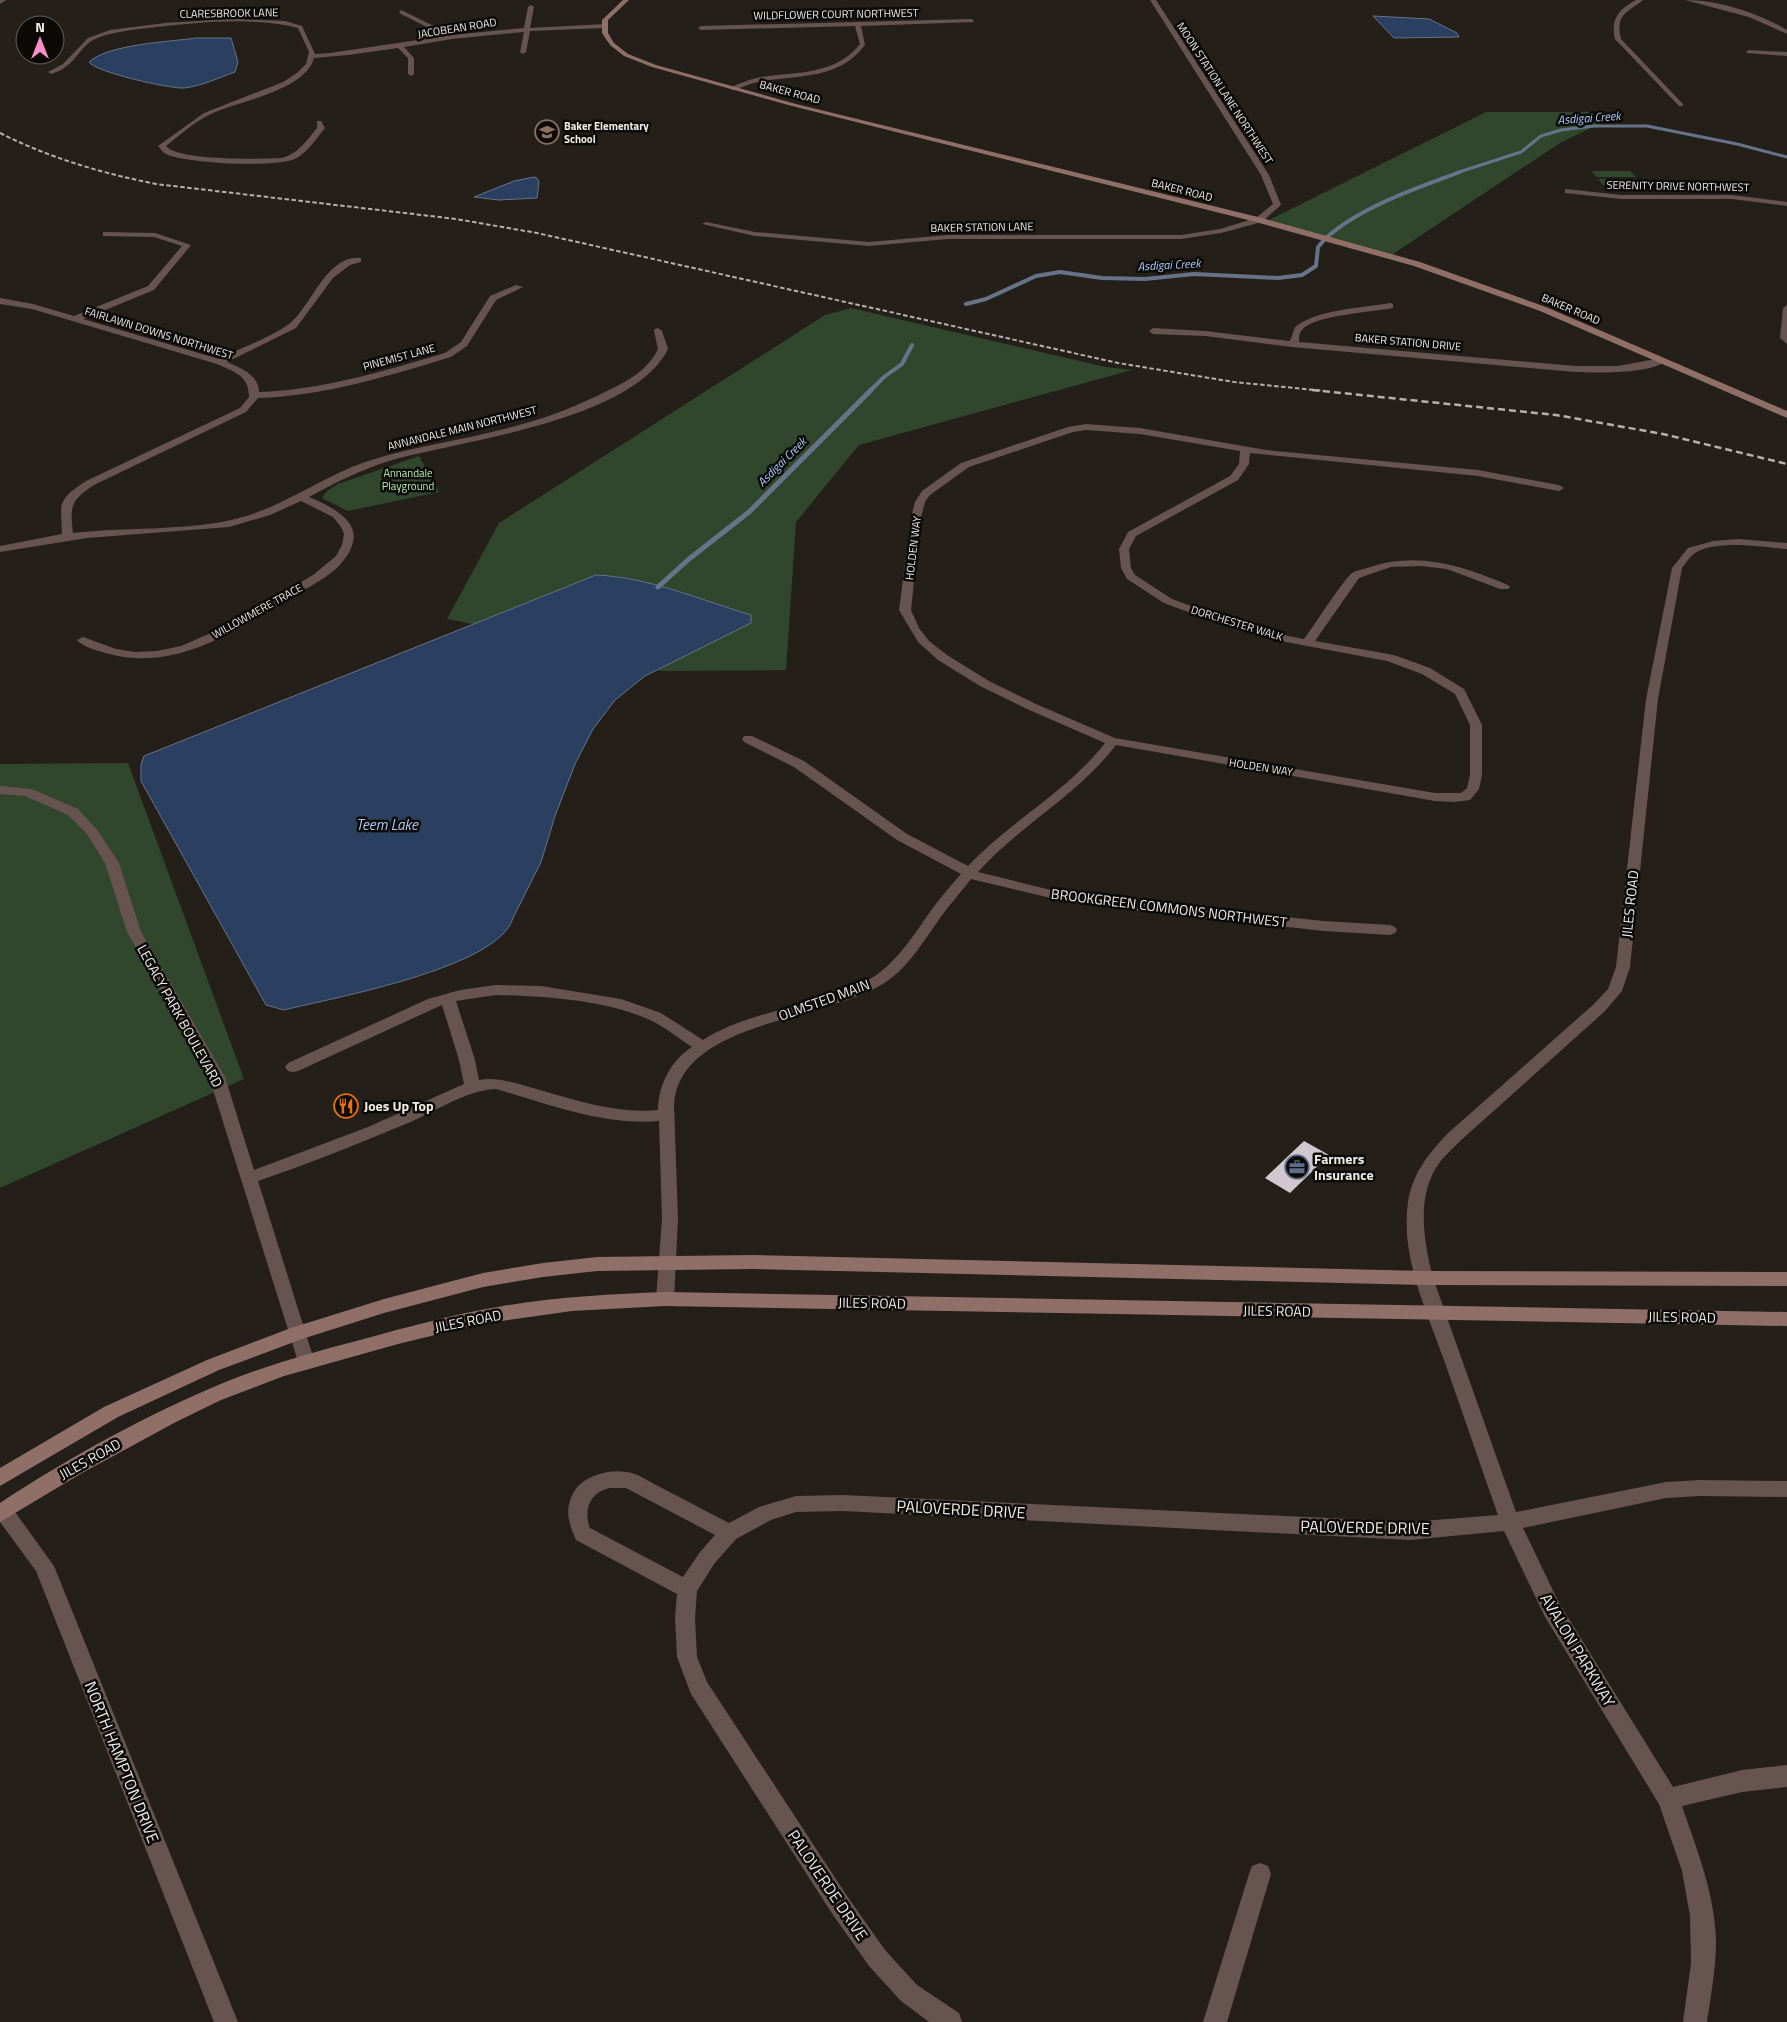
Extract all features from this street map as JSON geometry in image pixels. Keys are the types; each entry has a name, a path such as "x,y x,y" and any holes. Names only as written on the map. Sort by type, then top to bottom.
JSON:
{"main road":[{"path":"605,26 605,20 626,0"},
{"name":"BAKER ROAD","path":"605,26 605,33 612,44 626,55 654,66 733,88 1259,220 1426,267 1522,301 1787,415"},
{"name":"JILES ROAD","path":"0,1478 111,1412 213,1365 297,1333 384,1306 483,1280 543,1270 597,1264 754,1262 1424,1278 1787,1279"},
{"name":"JILES ROAD","path":"2,1512 72,1468 191,1406 247,1382 416,1331 481,1317 605,1301 665,1299 1787,1319"}],"street":[{"name":"MOON STATION LANE NORTHWEST","path":"1154,0 1265,175 1277,205 1259,220"},
{"path":"1640,0 1625,8 1616,19 1614,29 1618,39 1681,105"},
{"path":"1688,0 1745,12 1770,21 1787,32"},
{"path":"523,52 531,7"},
{"path":"401,12 451,37"},
{"name":"CLARESBROOK LANE","path":"50,72 66,65 87,41 97,35 128,28 159,25 273,21 288,23 300,27 312,56"},
{"name":"WILDFLOWER COURT NORTHWEST","path":"701,28 972,21"},
{"path":"1770,21 1778,21"},
{"path":"733,88 757,80 816,74 835,66 856,53 863,44 857,24"},
{"name":"JACOBEAN ROAD","path":"312,56 346,54 451,37 528,28 605,26"},
{"path":"400,46 411,58 412,74"},
{"path":"1749,52 1787,54"},
{"path":"312,56 308,65 276,88 224,105 205,114 162,146 167,152 188,156 277,162 291,158 306,146 321,128 319,122"},
{"name":"SERENITY DRIVE NORTHWEST","path":"1568,191 1590,196 1768,199 1787,204"},
{"name":"BAKER STATION LANE","path":"706,224 755,234 869,244 948,237 1181,237 1221,231 1259,220"},
{"path":"76,320 150,288 187,245 155,235 106,234"},
{"path":"220,362 294,325 334,271 350,261 358,260"},
{"name":"PINEMIST LANE","path":"255,395 285,394 318,389 448,355 464,344 494,298 519,287"},
{"name":"FAIRLAWN DOWNS NORTHWEST","path":"0,301 33,307 220,362 245,374 254,385 255,395"},
{"path":"1294,344 1297,330 1302,325 1328,316 1390,306"},
{"path":"1787,308 1784,338 1787,341"},
{"name":"BAKER STATION DRIVE","path":"1153,331 1174,330 1294,344 1596,370 1627,369 1660,361"},
{"name":"ANNANDALE MAIN NORTHWEST","path":"0,548 67,536 229,524 263,515 302,498 325,483 375,462 412,451 534,424 562,415 613,392 649,370 657,360 663,349 658,331"},
{"path":"67,536 68,530 65,515 69,499 77,492 90,483 243,410 255,395"},
{"name":"HOLDEN WAY","path":"1476,762 1473,789 1465,797 1454,798 1395,790 1113,742 1098,736 985,683 949,662 924,642 910,624 905,610 916,517 920,502 926,493 965,465 1071,429 1107,428 1133,430 1245,450 1478,473 1559,488"},
{"name":"DORCHESTER WALK","path":"1245,450 1244,464 1234,478 1132,534 1124,549 1126,568 1131,577 1168,601 1257,631 1286,639 1390,658 1444,681 1460,692 1476,725 1476,762"},
{"name":"WILLOWMERE TRACE","path":"83,640 99,648 128,656 151,656 183,650 225,631 333,567 346,548 349,535 346,527 339,517 302,498"},
{"name":"JILES ROAD","path":"1424,1278 1417,1252 1415,1220 1419,1190 1424,1174 1434,1158 1453,1138 1599,1008 1615,991 1623,966 1652,699 1677,568 1690,550 1708,545 1744,542 1787,546"},
{"path":"1308,642 1339,599 1348,583 1355,576 1373,568 1404,562 1448,566 1471,572 1504,587"},
{"name":"BROOKGREEN COMMONS NORTHWEST","path":"748,739 799,764 882,825 970,874 1055,895 1098,902 1324,926 1390,930"},
{"name":"OLMSTED MAIN","path":"665,1299 670,1218 667,1097 677,1070 703,1047 742,1028 836,999 871,985 891,969 917,942 956,887 970,874 978,863 998,844 1052,803 1104,754 1113,742"},
{"name":"LEGACY PARK BOULEVARD","path":"0,790 28,792 73,812 91,831 112,863 134,932 217,1077 306,1363"},
{"path":"293,1067 433,1003 496,990 568,994 621,1004 656,1017 703,1047"},
{"path":"448,999 467,1060 472,1086"},
{"path":"249,1178 302,1160 418,1113 479,1084 496,1084 596,1110 644,1117 667,1115"},
{"name":"AVALON PARKWAY","path":"1424,1278 1510,1522 1552,1610 1668,1800 1693,1871 1702,1916 1703,1963 1695,2022"},
{"path":"687,1589 583,1534 577,1523 576,1509 583,1495 597,1484 610,1480 628,1480 729,1533"},
{"name":"PALOVERDE DRIVE","path":"950,2022 910,1993 877,1958 839,1904 698,1688 687,1657 684,1618 687,1589 707,1558 729,1533 766,1514 796,1504 843,1503 1410,1531 1510,1522 1666,1490 1700,1488 1787,1489"},
{"name":"NORTH HAMPTON DRIVE","path":"2,1512 44,1566 226,2022"},
{"path":"1668,1800 1719,1785 1766,1777 1787,1776"},
{"path":"1215,2022 1260,1874"}],"green space":[{"path":"1486,112 1624,112 1560,143 1390,256 1265,222"},
{"path":"1591,171 1630,171 1636,177 1597,177"},
{"path":"1598,179 1637,179 1643,185 1603,185"},
{"path":"851,308 1106,367 1132,370 859,445 796,522 786,670 660,671 625,607 531,636 447,619 499,523 825,315"},
{"name":"Annandale Playground","path":"419,456 439,492 348,511 322,498 327,491 338,484"},
{"path":"128,763 244,1079 0,1188 0,764"}],"water":[{"path":"1373,16 1429,19 1457,33 1459,37 1394,38"},
{"path":"196,38 231,38 238,62 235,72 197,86 176,88 118,75 94,66 89,62 110,51"},
{"path":"534,177 539,182 537,198 499,200 474,197 514,181"},
{"name":"Teem Lake","path":"596,575 635,580 674,590 751,615 751,623 645,676 615,700 593,729 575,764 555,816 541,862 513,918 501,936 478,952 447,966 374,989 284,1010 266,1005 141,781 141,765 144,756"}],"building":[{"name":"Farmers Insurance","path":"1304,1141 1329,1155 1290,1193 1265,1178"}],"waterway":[{"name":"Asdigai Creek","path":"1456,173 1521,152 1541,136 1561,130 1594,126 1647,126 1737,144 1787,157"},
{"name":"Asdigai Creek","path":"1326,238 1355,217 1390,199 1460,172"},
{"name":"Asdigai Creek","path":"966,304 986,299 1036,276 1060,272 1102,278 1145,279 1194,274 1278,278 1302,275 1316,266 1318,247 1325,239"},
{"name":"Asdigai Creek","path":"658,587 689,559 749,512 884,377 902,364 912,345"}],"railway":[{"path":"0,133 76,164 156,184 456,219 537,233 1118,363 1234,382 1325,391"},
{"path":"1312,390 1556,415 1663,434 1787,464"}],"place":[{"name":"Baker Elementary School","path":"547,132"},
{"name":"Joes Up Top","path":"346,1106"},
{"name":"Farmers Insurance","path":"1297,1167"}]}
